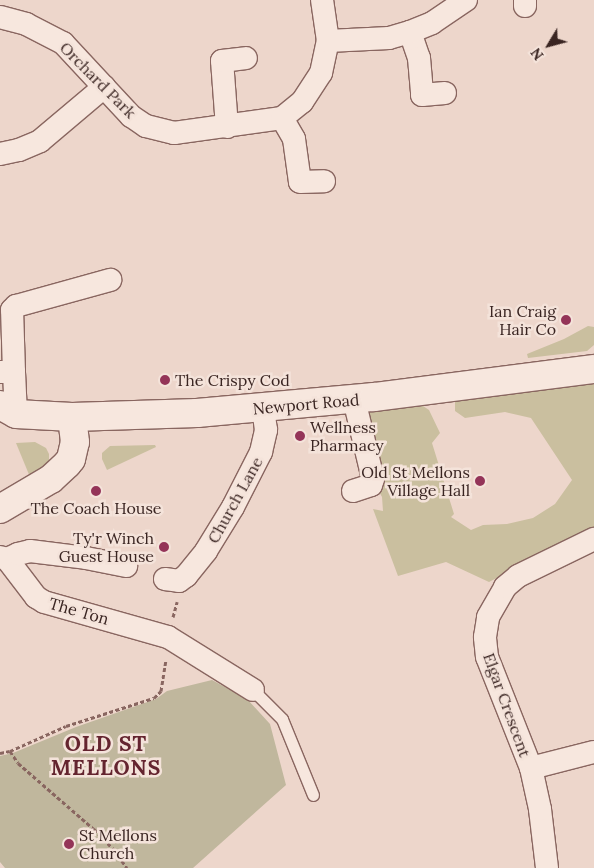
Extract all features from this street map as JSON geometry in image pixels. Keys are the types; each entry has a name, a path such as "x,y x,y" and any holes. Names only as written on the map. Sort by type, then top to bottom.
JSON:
{"main road":[{"name":"Newport Road","path":"5,413 72,417 173,415 354,399 594,369"},
{"path":"0,509 51,479 71,459 75,442 72,417"}],"street":[{"path":"322,0 328,41 321,73 302,102 282,118 294,139 300,182 324,181"},
{"path":"328,41 389,38 410,32 432,23 466,0"},
{"name":"Orchard Park","path":"0,18 26,24 63,43 131,116 146,126 159,131 174,133 282,118"},
{"path":"410,32 419,58 422,95 445,93"},
{"path":"227,126 222,61 246,58"},
{"path":"0,154 19,150 40,141 104,87"},
{"path":"5,413 12,310 16,306 110,280"},
{"path":"353,491 371,485 373,479 354,399"},
{"name":"Church Lane","path":"172,580 194,567 206,551 250,476 265,439 264,408"},
{"name":"Elgar Crescent","path":"547,868 540,809 531,768 487,657 485,638 488,617 505,586 518,576 594,539"},
{"name":"The Ton","path":"126,566 86,558 30,551 3,558 36,597 44,602 168,637 253,690"},
{"path":"531,768 594,752"}],"lane":[{"path":"253,690 282,719 313,795"}],"path":[{"path":"0,753 10,751 66,726 154,698 161,691 168,637 180,592 172,580"},
{"path":"10,751 18,763 94,829 114,850 127,868"}],"shaded area":[{"path":"588,326 594,327 594,345 587,351 528,358 527,354 564,339"},
{"path":"594,375 594,527 489,582 446,562 398,576 373,509 383,511 382,497 375,484 366,412 423,406 429,410 440,433 432,443 454,514 451,517 471,530 483,525 507,524 533,518 555,504 572,480 531,418 505,412 465,418 455,411 455,396 529,385 538,391 551,380"},
{"path":"35,442 46,448 49,460 45,466 30,477 16,443"},
{"path":"155,445 156,447 107,470 102,459 102,453 110,446"},
{"path":"212,680 247,699 270,724 286,785 193,868 5,868 0,862 0,756 13,753 76,727 156,699 167,691"}],"place":[{"name":"Ian Craig Hair Co","path":"566,320"},
{"name":"The Crispy Cod","path":"165,380"},
{"name":"Wellness Pharmacy","path":"300,436"},
{"name":"Old St Mellons Village Hall","path":"480,481"},
{"name":"The Coach House","path":"96,491"},
{"name":"Ty'r Winch Guest House","path":"164,547"},
{"name":"St Mellons Church","path":"69,844"}],"district":[{"name":"OLD ST MELLONS","path":"106,756"}]}
